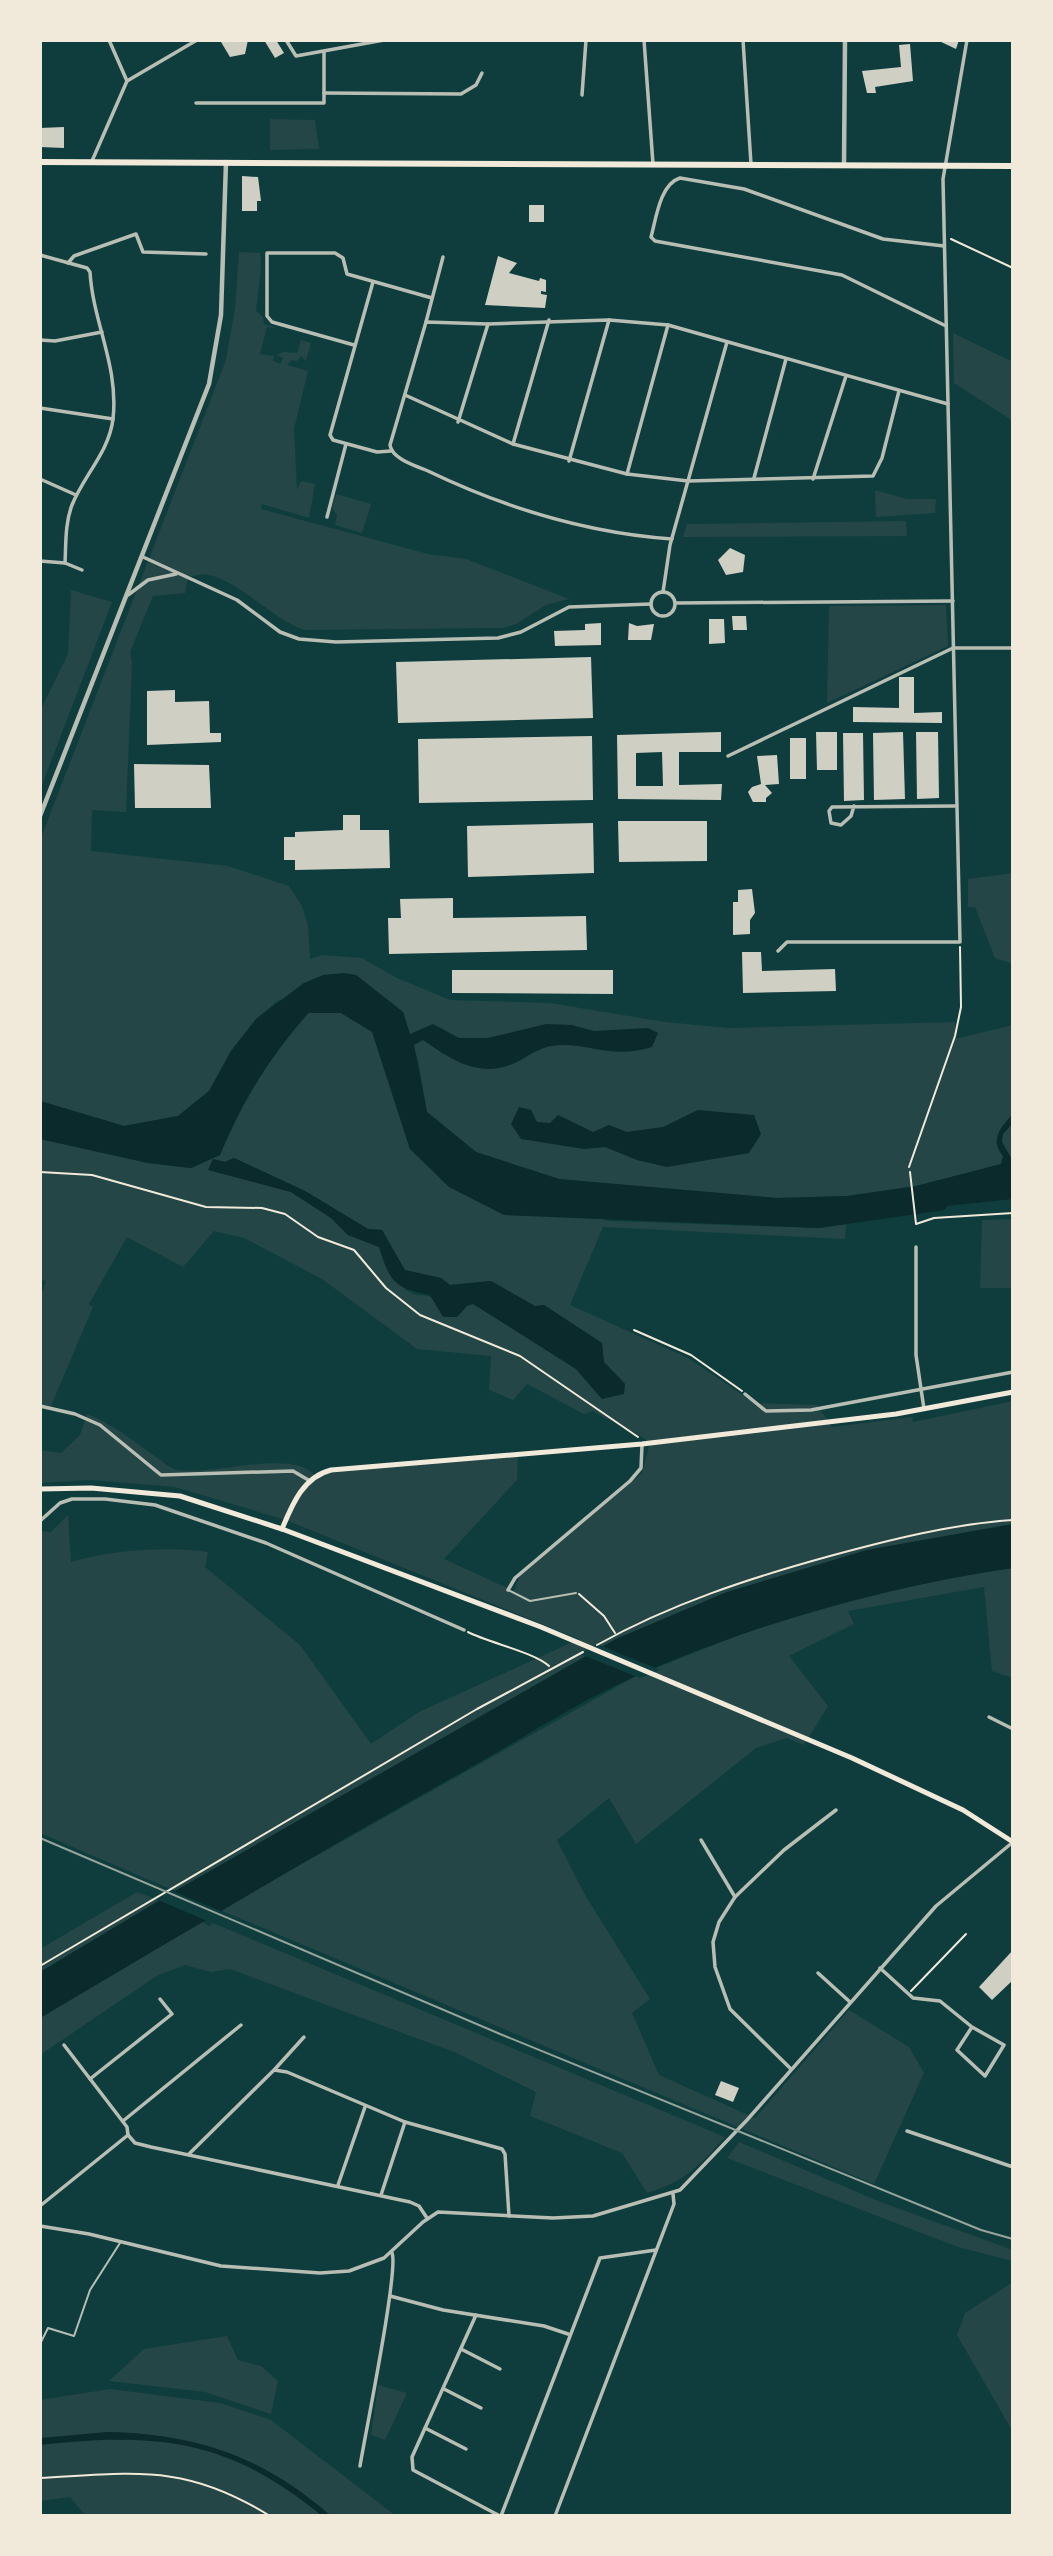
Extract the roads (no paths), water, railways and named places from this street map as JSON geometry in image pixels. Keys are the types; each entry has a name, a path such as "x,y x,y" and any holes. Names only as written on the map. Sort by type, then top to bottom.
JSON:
{"main road":[{"path":"40,162 1013,166"},
{"path":"282,1529 299,1494 310,1481 323,1472 339,1468 642,1444 924,1409 1013,1392"},
{"path":"40,1489 102,1488 180,1496 282,1529 572,1640 906,1782 963,1811 1013,1842"}],"street":[{"path":"109,40 127,81"},
{"path":"91,163 127,81 197,40"},
{"path":"286,40 296,56 384,40"},
{"path":"582,95 586,40"},
{"path":"644,40 653,165"},
{"path":"743,40 751,165"},
{"path":"844,166 845,40"},
{"path":"778,951 787,942 960,942 943,179 967,40"},
{"path":"197,103 324,103 324,52"},
{"path":"324,93 461,94 475,85 482,73"},
{"path":"40,816 195,424 214,361 225,255 226,162"},
{"path":"944,246 883,239 744,189 680,178 671,182 665,192 651,234 655,241 842,275 946,326"},
{"path":"68,263 74,256 136,234 143,252 206,254"},
{"path":"354,345 272,322 267,316 267,253 335,253 343,258 347,274 432,298"},
{"path":"40,255 90,272 94,308 111,362 113,419 103,450 76,495 68,515 65,563"},
{"path":"391,451 443,257"},
{"path":"373,282 330,435 346,444 377,452 391,451 454,484 526,510 625,536 672,539"},
{"path":"513,444 549,320"},
{"path":"426,322 488,324 609,320 668,325 948,404"},
{"path":"569,461 609,320"},
{"path":"458,422 488,324"},
{"path":"626,474 668,325"},
{"path":"40,340 55,341 102,332"},
{"path":"663,592 672,539 727,342"},
{"path":"754,478 786,359"},
{"path":"813,479 846,376"},
{"path":"405,395 458,422 513,444 626,474 688,481 873,476 882,458 899,391"},
{"path":"40,408 113,419"},
{"path":"327,517 346,444"},
{"path":"40,479 76,495"},
{"path":"143,557 237,600 280,632 314,642 498,638 522,632 569,607 651,604"},
{"path":"40,561 65,563 82,570"},
{"path":"128,595 148,580 178,574"},
{"path":"663,592 673,596 676,603 671,613 664,616 654,611 651,604 654,597 663,592"},
{"path":"676,603 953,601"},
{"path":"728,756 953,648 1013,648"},
{"path":"854,806 841,825 831,823 829,811 832,807 854,806 955,806"},
{"path":"916,1247 915,1355 924,1409"},
{"path":"745,1394 766,1411 811,1410 1013,1373"},
{"path":"40,1406 75,1414 100,1425 161,1475 292,1471 310,1481"},
{"path":"508,1590 515,1578 630,1481 641,1468 642,1444"},
{"path":"40,1521 65,1500 105,1499 155,1505 266,1543 464,1630"},
{"path":"989,1717 1013,1729"},
{"path":"791,2069 734,2015 724,2000 715,1967 713,1942 719,1922 734,1897 778,1856 836,1810"},
{"path":"701,1840 734,1897"},
{"path":"40,2226 221,2266 295,2273 349,2271 392,2253 428,2218 445,2211 553,2218 593,2216 673,2194 687,2185 945,1898 1013,1842"},
{"path":"880,1968 908,1994 919,2000 940,2000 972,2028 1004,2045 985,2076 957,2050 972,2028"},
{"path":"818,1973 850,2002"},
{"path":"90,2079 172,2014 160,1999"},
{"path":"122,2121 241,2025"},
{"path":"189,2154 304,2037"},
{"path":"64,2045 122,2121 135,2143 415,2203 428,2218"},
{"path":"274,2070 287,2072 405,2122 502,2149 505,2154 509,2216"},
{"path":"338,2185 365,2106"},
{"path":"381,2195 405,2122"},
{"path":"907,2131 1013,2166"},
{"path":"40,2206 128,2135"},
{"path":"555,2516 674,2204 673,2194"},
{"path":"476,2315 412,2458 413,2470 500,2516 568,2334 600,2258 656,2250"},
{"path":"360,2466 395,2263 392,2253"},
{"path":"390,2296 443,2311 544,2326 568,2334"},
{"path":"461,2349 500,2369"},
{"path":"444,2389 481,2408"},
{"path":"425,2428 466,2449"}],"lane":[{"path":"508,1590 530,1601 576,1593"},
{"path":"40,2344 48,2328 74,2336 90,2290 121,2242"}],"railway":[{"path":"40,1838 500,2034 981,2230 1013,2239"}]}
